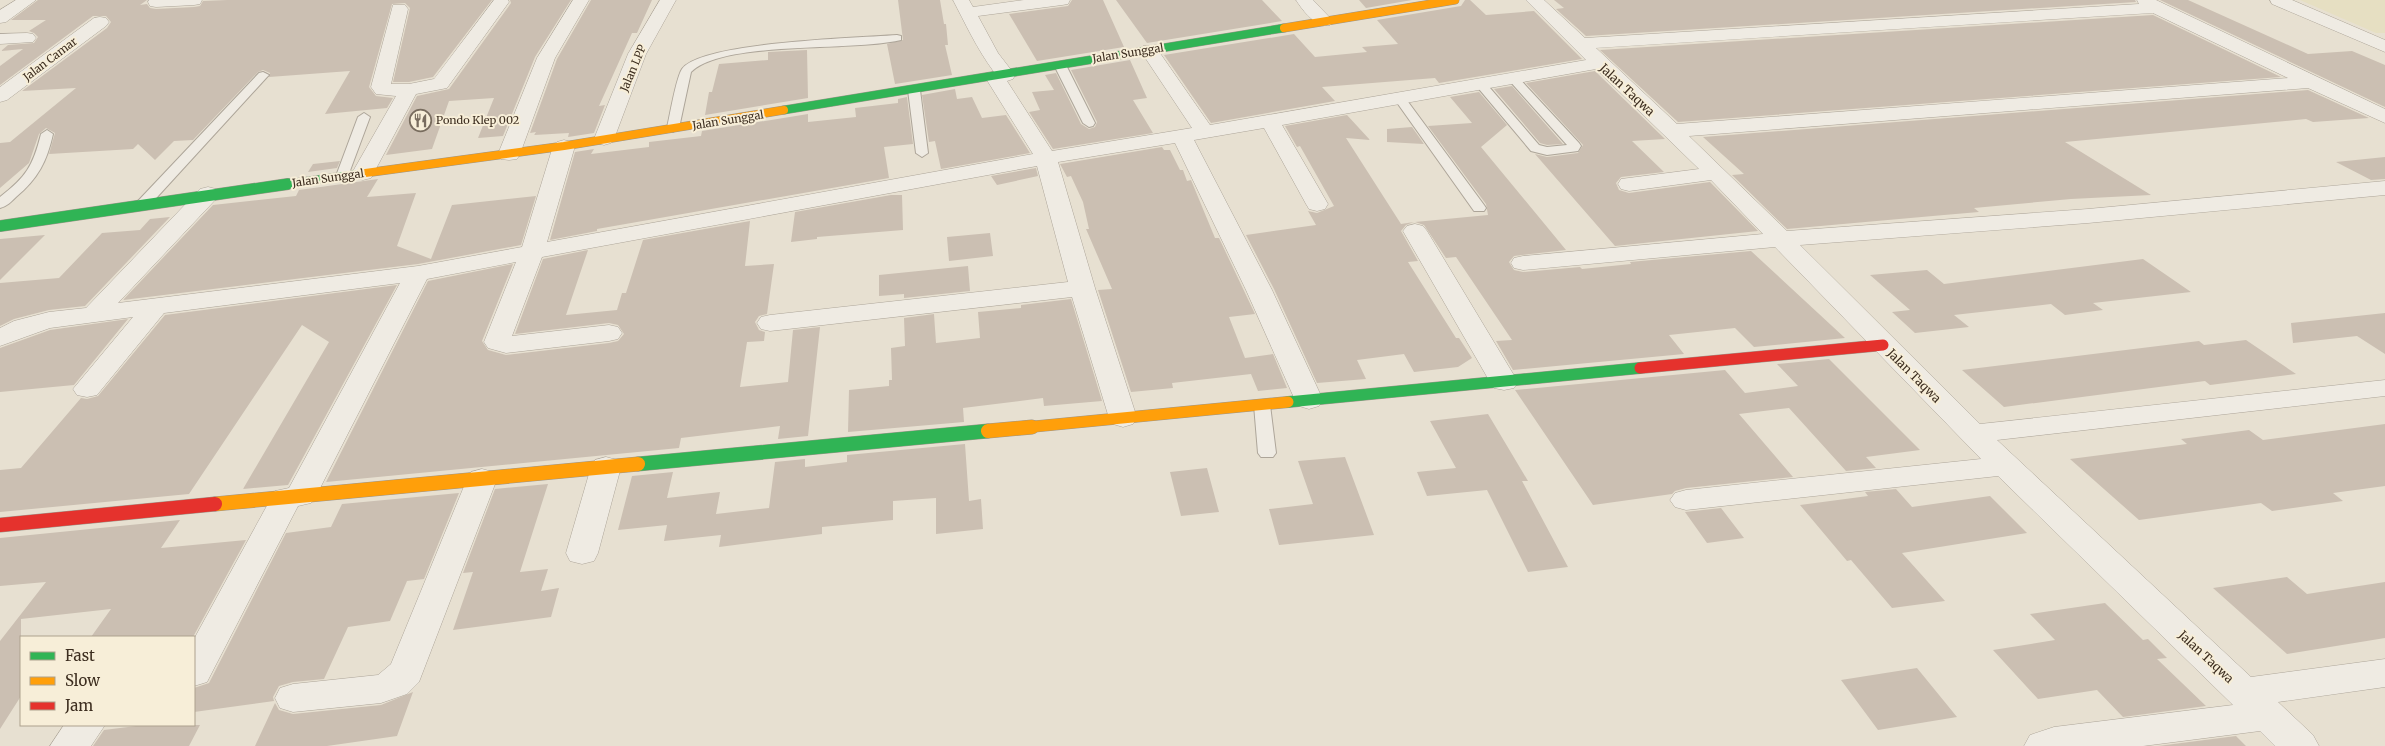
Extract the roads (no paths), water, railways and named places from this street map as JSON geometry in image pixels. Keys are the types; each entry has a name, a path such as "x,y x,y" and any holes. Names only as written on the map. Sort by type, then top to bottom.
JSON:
{"main road":[{"name":"Jalan Sunggal","path":"0,226 208,194 564,146 1455,0"},
{"path":"0,525 1883,345"}],"street":[{"path":"0,18 28,0"},
{"path":"156,2 194,0"},
{"path":"509,154 546,58 581,0"},
{"name":"Jalan LPP","path":"604,139 637,54 668,0"},
{"path":"1062,0 963,7 1046,158 1082,288 1123,418"},
{"path":"1304,0 1324,21"},
{"name":"Jalan Taqwa","path":"1534,0 1716,173 1972,434 2300,746"},
{"path":"2278,0 2385,47"},
{"path":"399,9 381,87 383,90 409,90 440,84 501,2"},
{"path":"0,338 36,322 418,273 1046,158 1270,122 1512,77 1589,54 2151,4 2385,117"},
{"name":"Jalan Camar","path":"0,96 100,22"},
{"path":"0,39 27,38"},
{"path":"1149,50 1194,134 1259,290 1309,400"},
{"path":"1672,131 2310,82"},
{"path":"353,175 409,90"},
{"path":"1270,122 1317,204"},
{"path":"564,146 532,252 497,342 506,344 609,333"},
{"path":"1629,184 1716,173"},
{"path":"1523,263 1789,247 2098,222 2247,208 2385,188"},
{"path":"95,313 208,194"},
{"path":"2247,208 2385,203"},
{"path":"1415,231 1504,382"},
{"path":"195,670 418,273"},
{"path":"770,323 1082,288"},
{"path":"87,390 156,306"},
{"path":"1972,434 2385,388"},
{"path":"1686,500 2005,466"},
{"path":"582,553 606,467"},
{"path":"293,698 382,689 401,679 406,672 482,478"},
{"path":"2043,746 2256,703 2385,672"},
{"path":"69,746 85,726"}],"lane":[{"path":"673,128 686,71 691,65 711,56 736,51 897,38"},
{"path":"1060,65 1089,122"},
{"path":"143,204 263,75"},
{"path":"1480,82 1535,148 1547,151 1574,148 1575,146 1512,77"},
{"path":"914,90 922,153"},
{"path":"1399,97 1479,208"},
{"path":"353,175 364,117"},
{"path":"0,204 30,180 39,166 47,134"},
{"path":"1262,405 1267,453"}],"place":[{"name":"Pondo Klep 002","path":"420,120"}]}
